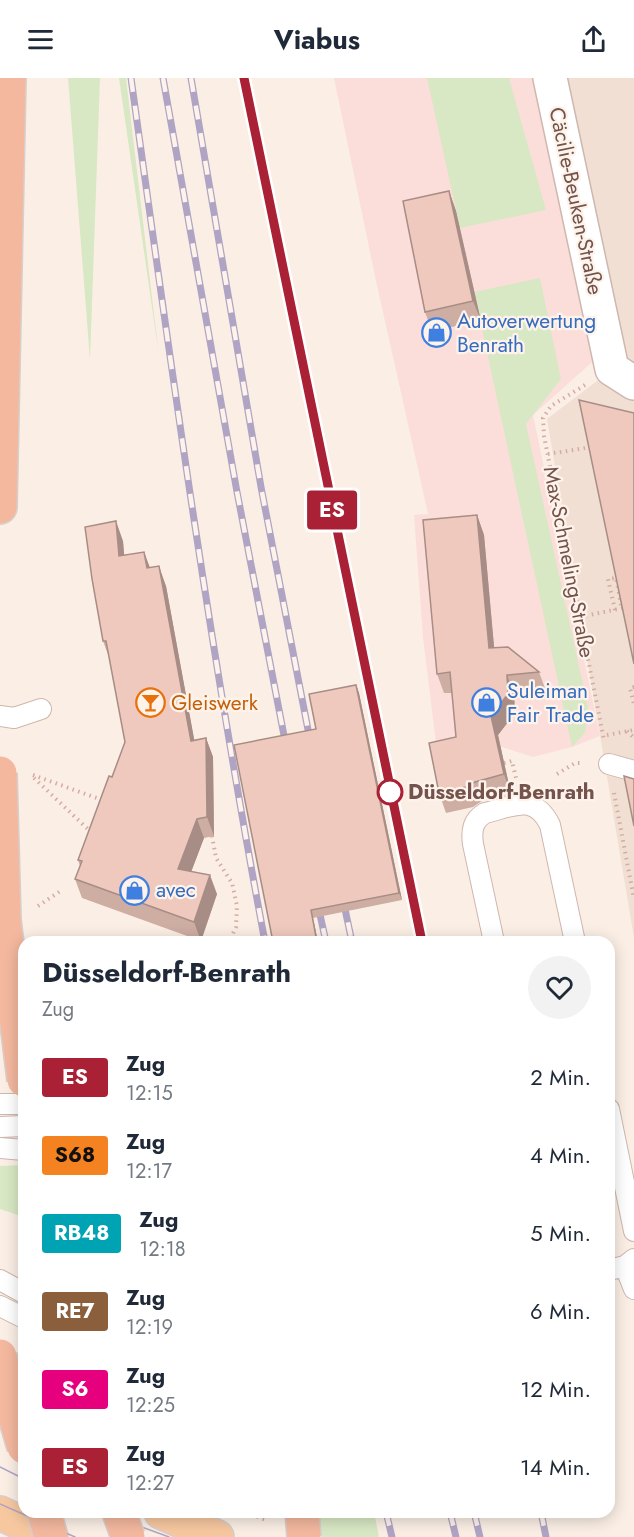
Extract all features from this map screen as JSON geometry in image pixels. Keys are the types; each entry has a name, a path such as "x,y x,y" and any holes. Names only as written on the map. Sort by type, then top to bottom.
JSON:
{"highway":[{"path":"0,507 9,78"},
{"path":"0,773 4,920 18,1032"},
{"path":"0,944 18,947"},
{"path":"0,1356 18,1425"},
{"path":"46,1518 51,1537"},
{"path":"122,1518 128,1537"},
{"path":"302,1518 304,1537"}],"main road":[{"path":"0,1430 18,1441"},
{"path":"182,1519 217,1537"},
{"path":"6,1523 51,1537"}],"street":[{"name":"Cäcilie-Beuken-Straße","path":"550,78 623,376"}],"lane":[{"path":"0,716 14,718 41,709"},
{"path":"609,764 634,771"},
{"path":"493,936 472,844 473,828 479,816 485,813 526,804 542,810 550,825 573,936"},
{"path":"0,1011 18,1013"},
{"path":"0,1104 18,1104"},
{"path":"0,1127 18,1126"},
{"path":"615,1138 634,1231"},
{"path":"0,1148 18,1150"},
{"path":"623,1265 634,1289"},
{"path":"0,1280 18,1290"},
{"path":"0,1306 18,1315"}],"path":[{"name":"Max-Schmeling-Straße","path":"623,376 551,406 543,418 634,899"},
{"path":"548,454 593,447"},
{"path":"580,617 615,610 624,608 616,578 609,579 615,610"},
{"path":"634,687 630,688 634,704"},
{"path":"603,736 634,730"},
{"path":"627,731 634,738"},
{"path":"557,774 575,763 609,764"},
{"path":"95,836 28,773 108,802"},
{"path":"212,836 216,858 232,883 237,906 236,927 232,936"},
{"path":"33,910 62,890"}],"shaded area":[{"path":"334,78 544,78 599,356 533,415 600,736 572,747 533,757 499,746 438,759 423,638 414,515 428,514"},
{"path":"557,78 634,78 634,938 547,419 618,365"}],"green space":[{"path":"68,78 100,78 90,360"},
{"path":"119,78 126,78 159,356"},
{"path":"427,78 509,78 546,210 460,228"},
{"path":"540,278 561,379 526,424 588,707 585,733 572,747 474,292"},
{"path":"18,1165 18,1215 0,1209 0,1166"},
{"path":"313,1518 375,1518 379,1537 323,1537 315,1534"}],"building":[{"path":"449,191 473,301 425,312 403,201"},
{"path":"579,400 634,413 634,664"},
{"path":"477,515 489,648 508,647 539,672 507,675 508,694 491,716 504,774 475,782 466,787 439,793 429,743 456,737 450,672 437,674 423,520"},
{"path":"116,521 119,556 144,552 147,568 159,566 191,741 206,738 207,817 197,819 178,869 210,875 194,922 75,879 82,861 78,860 109,776 112,777 125,742 106,641 103,641 85,527"},
{"path":"356,685 399,893 311,910 316,936 272,936 234,745 316,729 309,694"},
{"path":"624,776 634,779 634,826"}],"tram line":[{"path":"0,1467 18,1476"},
{"path":"0,1504 18,1512"},
{"path":"32,1518 75,1537"},
{"path":"117,1518 169,1537"}],"railway":[{"path":"131,78 209,619 264,936"},
{"path":"163,78 237,492 287,751"},
{"path":"191,78 261,487 311,745"},
{"path":"244,78 421,936"},
{"path":"342,895 351,936"},
{"path":"317,901 325,936"},
{"path":"387,1518 392,1537"},
{"path":"451,1518 456,1537"},
{"path":"475,1518 480,1537"},
{"path":"542,1518 546,1537"}],"train":[{"name":"ES","path":"244,78 421,936"}],"place":[{"name":"Autoverwertung Benrath","path":"436,333"},
{"name":"Gleiswerk","path":"150,703"},
{"name":"Suleiman Fair Trade","path":"486,703"},
{"name":"Düsseldorf-Benrath","path":"390,792"},
{"name":"avec","path":"135,890"}]}
